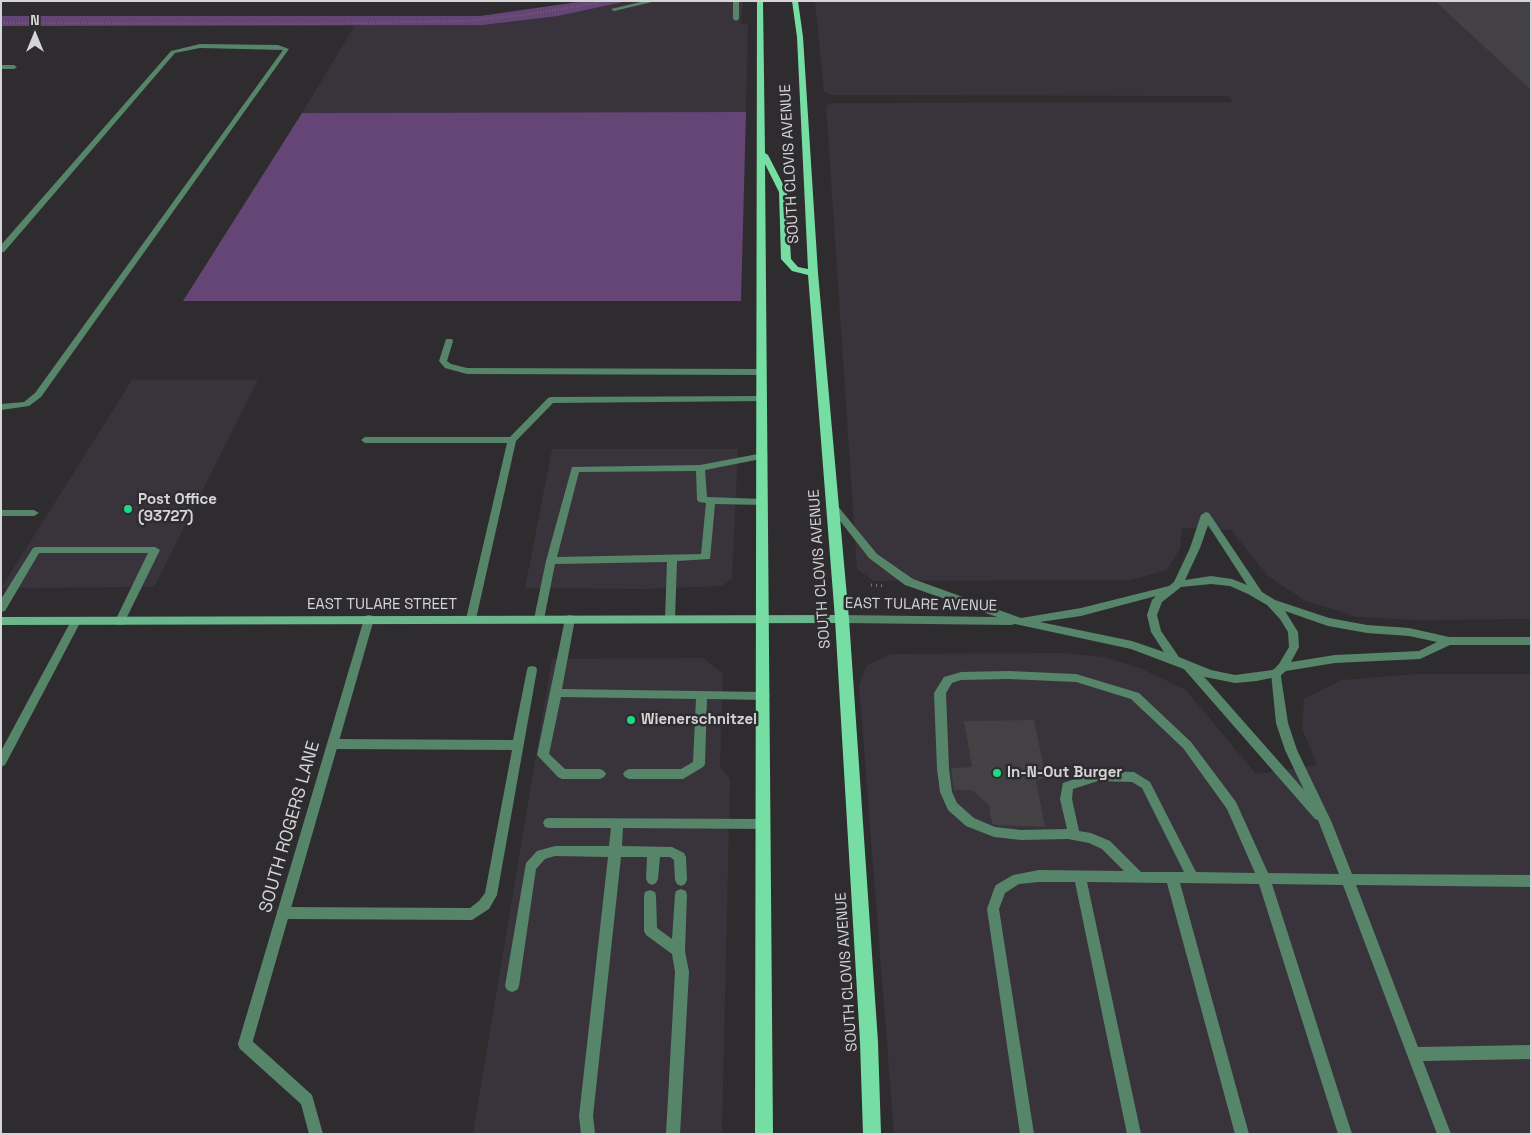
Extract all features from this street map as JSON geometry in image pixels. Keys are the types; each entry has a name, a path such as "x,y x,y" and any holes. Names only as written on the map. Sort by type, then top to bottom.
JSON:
{"main road":[{"name":"SOUTH CLOVIS AVENUE","path":"760,1 763,372 764,1134"},
{"name":"SOUTH CLOVIS AVENUE","path":"795,1 800,37 813,272 842,620 869,1042 872,1134"},
{"path":"762,152 783,192 786,259 795,269 813,272"},
{"name":"EAST TULARE STREET","path":"1,620 763,619"},
{"name":"EAST TULARE AVENUE","path":"763,619 842,620"}],"street":[{"path":"614,9 654,1"},
{"path":"736,1 736,18"},
{"path":"1,250 173,52 200,46 278,46 286,49 38,395 26,404 1,406"},
{"path":"1,67 14,67"},
{"path":"449,341 443,361 448,366 467,371 763,372"},
{"path":"471,620 512,440 551,400 763,399"},
{"path":"365,440 512,440"},
{"path":"539,618 551,561 575,469 700,468 763,456"},
{"path":"700,468 702,500 762,502"},
{"path":"551,561 706,557 711,500"},
{"path":"833,506 873,556 899,576 909,582 1019,621"},
{"path":"1,513 34,513"},
{"path":"1175,660 1156,632 1152,615 1157,600 1174,586 1195,548 1206,515 1259,595"},
{"path":"1,608 36,550 155,550 120,621"},
{"path":"670,619 672,558"},
{"name":"EAST TULARE AVENUE","path":"842,620 1019,621 1081,612 1174,586 1210,580 1232,583 1271,602 1328,622 1367,629 1409,632 1449,641 1531,641"},
{"name":"EAST TULARE AVENUE","path":"1271,602 1284,616 1292,632 1294,647 1279,670"},
{"path":"570,619 544,755 562,774 600,774"},
{"name":"SOUTH ROGERS LANE","path":"316,1134 307,1100 245,1044 369,620"},
{"path":"1,762 76,621"},
{"name":"EAST TULARE AVENUE","path":"1019,621 1132,645 1210,674 1235,679 1257,678 1279,670 1335,659 1420,655 1449,641"},
{"path":"1188,666 1238,726 1326,823"},
{"path":"283,914 472,914 484,905 491,895 532,670"},
{"path":"1279,670 1282,723 1290,750 1326,823 1444,1134"},
{"path":"1138,877 1106,845 1091,838 1074,835 1021,835 994,832 970,822 952,806 946,792 943,769 940,692 948,680 961,676 1009,675 1076,678 1135,696 1187,745 1232,806 1264,879 1345,1134"},
{"path":"556,693 764,696"},
{"path":"628,774 684,774 699,764 702,695"},
{"path":"333,744 518,745"},
{"path":"1074,835 1066,799 1067,786 1098,776 1134,777 1146,785 1194,878"},
{"path":"549,823 764,824"},
{"path":"588,1134 586,1116 618,823"},
{"path":"512,986 530,866 541,855 555,851 672,852 680,857 682,880"},
{"path":"652,879 654,852"},
{"path":"1027,1134 993,909 1000,889 1018,879 1039,876 1531,881"},
{"path":"1080,877 1134,1134"},
{"path":"1172,878 1242,1134"},
{"path":"673,1134 682,972 678,951 681,895"},
{"path":"650,896 651,931 678,951"},
{"path":"1414,1054 1531,1052"}],"path":[{"path":"1,23 314,24 462,21 544,13 605,1"}],"shaded area":[{"path":"585,1 628,1 558,16 483,25 1,26 1,16 480,16"},
{"path":"628,1 743,1 741,24 748,25 746,112 302,113 355,25 483,25 558,16"},
{"path":"815,1 1531,1 1531,619 1416,620 1357,617 1304,600 1268,576 1231,530 1182,528 1180,549 1167,570 1130,580 874,581 857,569 826,106 832,103 1233,102 1228,96 830,95 824,91"},
{"path":"746,112 741,301 183,301 302,113"},
{"path":"132,380 258,380 154,587 1,588"},
{"path":"552,449 738,449 732,579 722,586 647,589 525,588"},
{"path":"1063,653 1105,657 1142,669 1186,690 1256,774 1317,765 1302,728 1304,699 1342,680 1418,674 1531,674 1531,1134 894,1134 859,685 866,666 891,654"},
{"path":"703,658 723,674 720,767 730,779 722,1134 473,1134 552,659"}],"building":[{"path":"1435,1 1531,1 1531,90"},
{"name":"In-N-Out Burger","path":"1034,720 1046,778 1036,780 1045,827 992,824 989,805 972,790 954,790 951,768 972,767 964,721"}],"place":[{"name":"Post Office (93727)","path":"128,509"},
{"name":"Wienerschnitzel","path":"631,720"},
{"name":"In-N-Out Burger","path":"997,773"}]}
